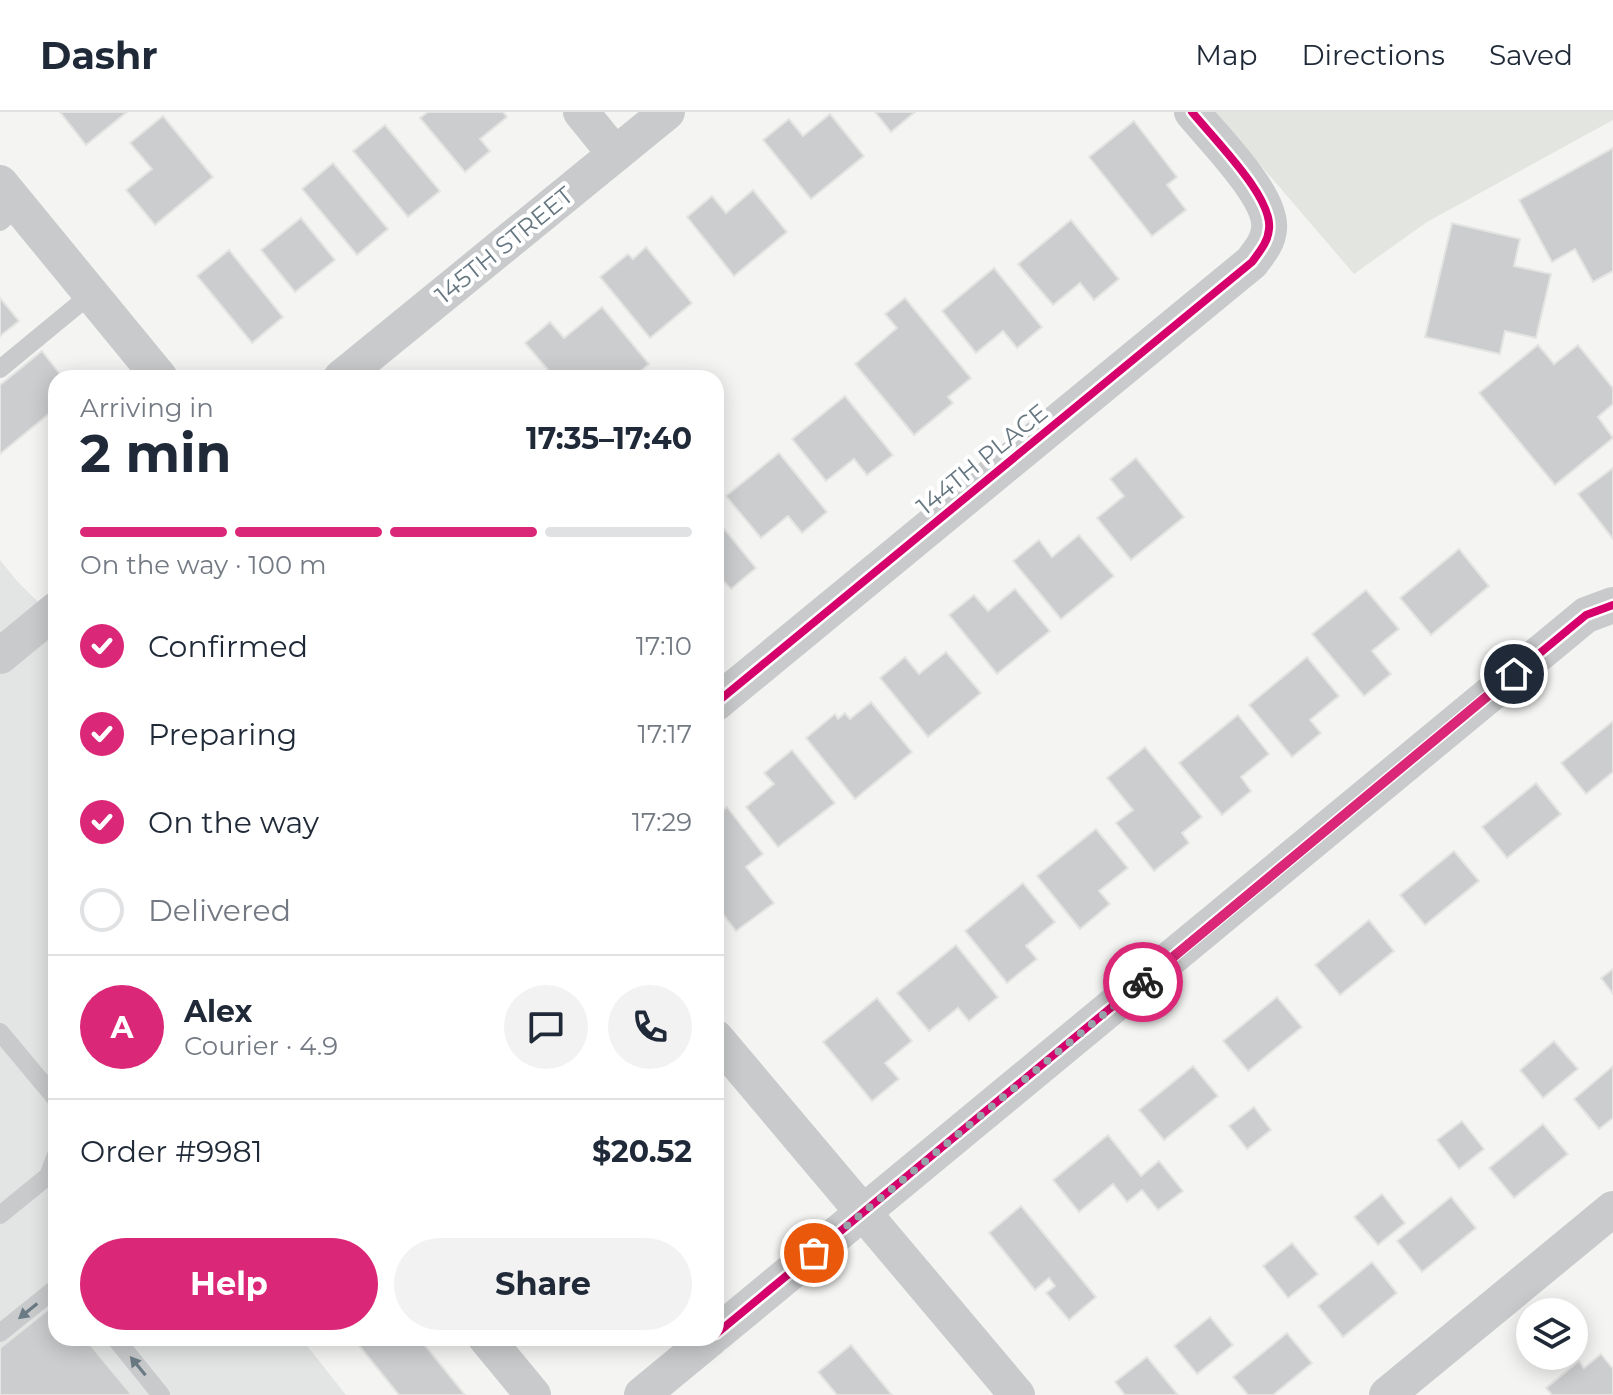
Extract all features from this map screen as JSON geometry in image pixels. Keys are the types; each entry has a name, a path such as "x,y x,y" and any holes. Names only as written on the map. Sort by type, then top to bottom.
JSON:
{"street":[{"path":"581,112 615,154"},
{"name":"145TH STREET","path":"351,370 667,112"},
{"name":"144TH PLACE","path":"724,696 1242,272 1268,239 1268,214 1263,201 1192,112"},
{"path":"6,204 91,294 153,370"},
{"path":"724,1327 1586,615 1613,605"},
{"path":"0,656 48,617"},
{"path":"724,1047 1017,1395"},
{"path":"1387,1395 1613,1209"},
{"path":"493,1346 533,1395"},
{"path":"642,1395 701,1346"}],"lane":[{"path":"0,369 91,294"},
{"path":"0,1032 48,1089"},
{"path":"0,1215 48,1176"},
{"path":"0,1333 48,1294"},
{"path":"121,1346 161,1395"}],"shaded area":[{"path":"1215,112 1613,112 1613,120 1427,222 1354,274"},
{"path":"0,560 48,612 48,1346 307,1346 346,1395 0,1395"}],"building":[{"path":"60,112 127,112 86,145"},
{"path":"428,112 503,112 507,117 480,139 490,151 465,172 420,118"},
{"path":"875,112 915,112 891,132"},
{"path":"830,114 864,156 811,199 763,140 789,119 803,136"},
{"path":"163,116 213,177 155,225 126,190 152,169 130,143"},
{"path":"1134,121 1177,177 1167,185 1186,210 1152,236 1089,157"},
{"path":"385,125 440,191 408,217 353,151"},
{"path":"1613,148 1613,271 1593,282 1575,249 1552,262 1519,200"},
{"path":"333,163 388,229 357,255 302,189"},
{"path":"753,190 787,232 734,276 687,217 712,196 726,213"},
{"path":"301,218 335,260 295,292 261,250"},
{"path":"1071,220 1119,279 1094,300 1080,283 1053,305 1018,264"},
{"path":"1452,223 1520,239 1514,266 1551,274 1536,338 1505,331 1500,354 1425,337"},
{"path":"646,247 692,303 650,338 600,277 628,254 633,259"},
{"path":"229,250 283,317 252,343 197,276"},
{"path":"994,268 1042,327 1017,348 1003,331 976,353 942,311"},
{"path":"0,298 19,321 0,336"},
{"path":"905,298 971,378 948,397 953,403 914,435 855,364 897,328 885,314"},
{"path":"602,307 649,364 642,370 548,370 525,343 550,322 564,338"},
{"path":"1538,345 1554,364 1578,345 1613,388 1613,404 1598,417 1613,438 1555,485 1479,393"},
{"path":"42,351 57,370 48,370 48,415 0,454 0,385"},
{"path":"845,396 893,455 867,475 854,459 826,481 792,439"},
{"path":"779,453 827,512 802,533 788,516 761,538 726,496"},
{"path":"1136,458 1184,517 1131,560 1097,518 1124,496 1110,479"},
{"path":"1613,468 1613,539 1578,494"},
{"path":"724,529 756,568 731,589 724,582"},
{"path":"1079,535 1114,576 1061,619 1013,561 1039,540 1052,557"},
{"path":"1459,549 1489,586 1431,635 1400,598"},
{"path":"1015,589 1050,631 997,674 949,615 974,595 988,611"},
{"path":"1366,590 1399,629 1372,651 1391,674 1364,696 1312,634"},
{"path":"946,652 981,693 928,737 880,678 905,657 919,674"},
{"path":"1307,657 1339,696 1310,720 1321,733 1292,757 1249,705"},
{"path":"871,702 912,752 855,799 806,738 835,714 838,719 845,713 850,719"},
{"path":"1238,715 1269,754 1241,777 1251,791 1222,815 1179,763"},
{"path":"1613,721 1613,772 1586,794 1561,763"},
{"path":"1145,747 1202,817 1182,833 1189,843 1154,871 1116,823 1133,810 1107,778"},
{"path":"792,750 835,803 778,847 746,807 774,784 764,773"},
{"path":"1536,783 1561,814 1507,858 1482,827"},
{"path":"727,807 763,854 746,867 774,903 736,931 724,915 724,809"},
{"path":"1096,829 1128,868 1099,891 1110,904 1080,929 1037,876"},
{"path":"1454,851 1479,881 1425,925 1400,895"},
{"path":"1023,883 1055,922 1026,946 1037,959 1007,983 965,931"},
{"path":"1369,920 1394,951 1340,995 1315,965"},
{"path":"956,945 998,997 969,1021 958,1008 929,1031 897,993"},
{"path":"1613,969 1613,994 1601,978"},
{"path":"1277,997 1302,1027 1248,1071 1223,1041"},
{"path":"877,998 912,1041 885,1063 899,1079 872,1101 823,1042"},
{"path":"1554,1041 1578,1069 1543,1098 1520,1070"},
{"path":"1193,1066 1218,1096 1164,1140 1139,1110"},
{"path":"1613,1066 1613,1118 1599,1129 1574,1099"},
{"path":"1254,1107 1271,1130 1247,1149 1229,1126"},
{"path":"1462,1121 1484,1149 1459,1169 1437,1140"},
{"path":"1543,1124 1568,1154 1514,1198 1489,1168"},
{"path":"1108,1135 1141,1176 1159,1161 1183,1191 1158,1210 1142,1190 1127,1202 1113,1184 1079,1212 1053,1180"},
{"path":"1382,1194 1405,1223 1378,1245 1354,1217"},
{"path":"1451,1197 1476,1228 1422,1272 1397,1241"},
{"path":"1021,1206 1096,1297 1069,1320 1046,1293 1055,1286 1049,1278 1035,1290 989,1233"},
{"path":"1292,1243 1318,1274 1288,1298 1263,1266"},
{"path":"1372,1262 1397,1293 1343,1337 1318,1306"},
{"path":"48,1309 48,1346 92,1346 132,1395 0,1395 0,1348"},
{"path":"1210,1317 1233,1345 1197,1374 1174,1346"},
{"path":"1287,1333 1312,1363 1273,1395 1248,1395 1233,1377"},
{"path":"851,1345 892,1395 837,1395 818,1372"},
{"path":"359,1346 425,1346 465,1395 399,1395"},
{"path":"1601,1354 1613,1369 1613,1395 1552,1395 1546,1388 1568,1370 1588,1370 1588,1365"},
{"path":"1147,1357 1178,1395 1125,1395 1115,1382"}],"cycle path":[{"path":"724,696 1252,262 1267,238 1268,216 1252,185 1192,112"},
{"path":"724,1327 1586,615 1613,605"}],"way so far":[{"path":"814,1253 1143,982"}],"route":[{"path":"1143,982 1514,674"}]}
